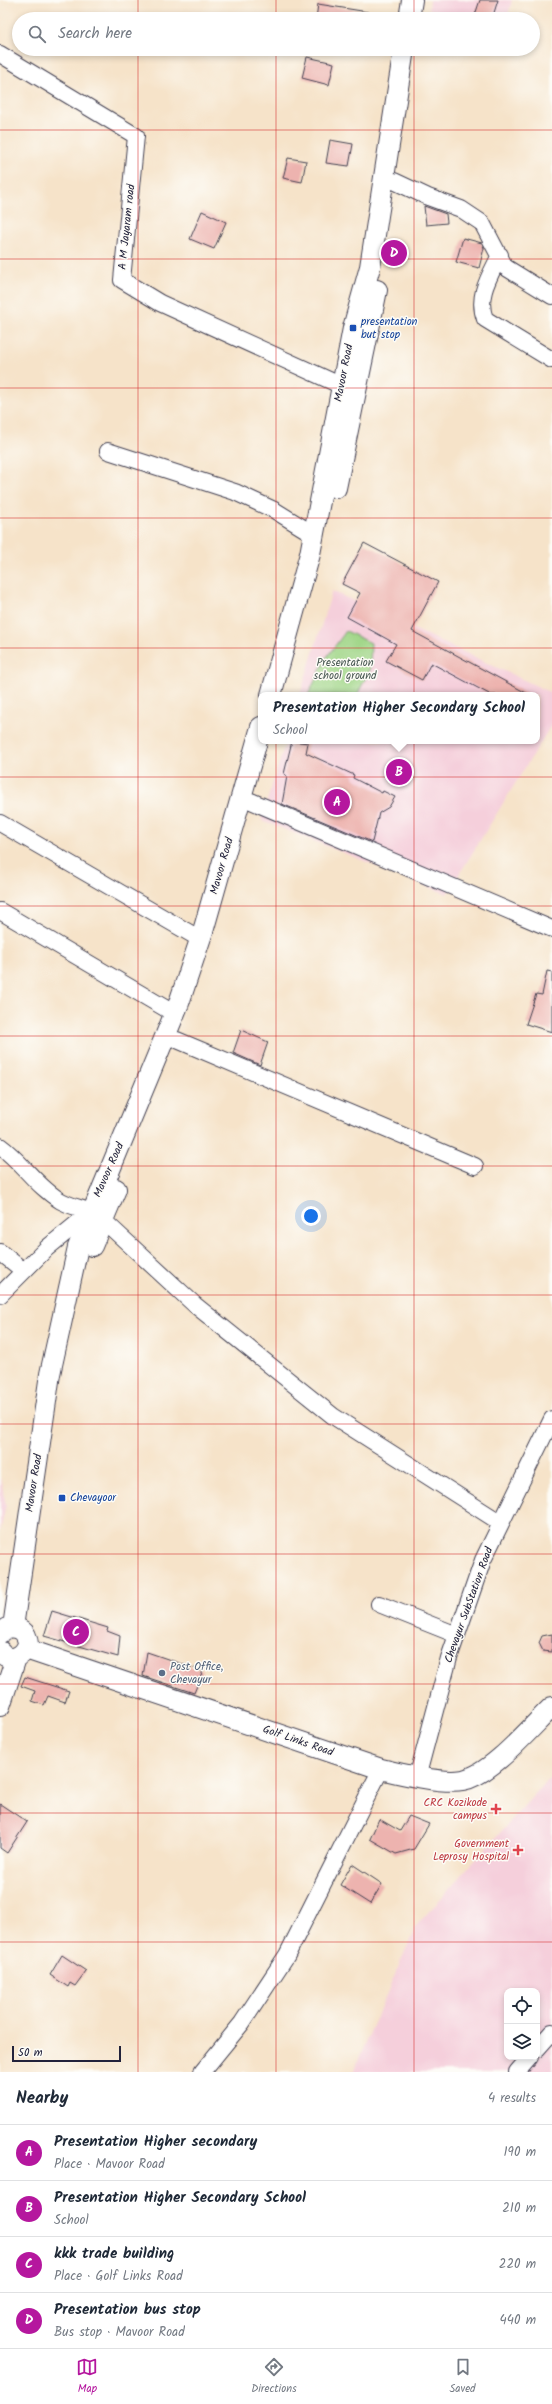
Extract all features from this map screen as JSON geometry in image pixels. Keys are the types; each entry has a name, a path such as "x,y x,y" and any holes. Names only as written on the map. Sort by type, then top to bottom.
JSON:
{"main road":[{"path":"410,12 412,0"},
{"path":"422,12 424,0"},
{"name":"Mavoor Road","path":"272,692 296,612 313,534 353,328 370,267 403,56"},
{"name":"Mavoor Road","path":"285,692 306,619 336,490 369,332 415,56"},
{"name":"Mavoor Road","path":"0,1706 10,1646 35,1555 66,1350 108,1174 175,1014 200,939 258,737"},
{"name":"Mavoor Road","path":"97,1216 177,1040 214,936 268,744"},
{"name":"Golf Links Road","path":"10,1646 381,1769 417,1778 463,1780 491,1766 552,1707"}],"street":[{"name":"A M Jayaram road","path":"0,54 136,136 122,280 160,304 342,386"},
{"path":"394,181 428,197 461,209 482,223 505,267 552,296"},
{"path":"500,255 483,292 482,311 485,319 552,360"},
{"path":"108,451 235,492 274,510 313,534"},
{"path":"251,801 552,929"},
{"path":"0,823 200,939"},
{"path":"0,911 175,1014"},
{"path":"177,1040 475,1166"},
{"path":"0,1146 10,1154 39,1184 61,1201 97,1216 195,1305 332,1416 502,1523"},
{"path":"0,1295 47,1248 97,1216"},
{"path":"0,1252 24,1271"},
{"name":"Chevayur SubStation Road","path":"417,1778 457,1635 483,1560 552,1420"},
{"path":"380,1604 457,1635"},
{"path":"202,2072 242,2023 287,1955 381,1769"},
{"path":"540,2046 552,2032"},
{"path":"517,2072 527,2060"}],"shaded area":[{"path":"430,0 512,0 509,12 440,12 429,9"},
{"path":"332,591 552,693 552,724 540,743 540,692 301,692"},
{"path":"285,744 540,744 447,894 261,820"},
{"path":"0,1477 6,1505 0,1532"},
{"name":"Government Leprosy Hospital","path":"552,1775 552,2072 353,2072 416,1926"}],"green space":[{"name":"Presentation school ground","path":"346,631 371,643 370,670 359,692 309,692 326,658"}],"building":[{"path":"480,0 498,0 494,12 476,12"},
{"path":"318,4 368,12 317,12"},
{"path":"307,57 334,63 329,85 302,78"},
{"path":"330,140 353,144 349,166 326,163"},
{"path":"288,158 306,161 302,182 283,178"},
{"path":"424,206 446,214 447,223 426,225"},
{"path":"202,211 226,222 214,249 190,239"},
{"path":"463,238 482,243 484,248 479,268 456,262"},
{"path":"364,543 438,582 412,631 524,692 485,692 431,663 422,680 386,661 396,644 347,617 360,593 342,584"},
{"path":"291,744 308,744 306,753 354,775 353,778 382,793 383,791 395,797 389,807 379,813 372,842 282,804 287,776 284,774"},
{"path":"547,971 552,972 552,1032 526,1024 536,994 542,995"},
{"path":"241,1030 268,1042 260,1065 233,1053"},
{"path":"52,1611 108,1628 107,1631 120,1636 118,1657 44,1636"},
{"path":"552,1634 552,1652 543,1651 539,1643 542,1636"},
{"path":"147,1652 203,1671 194,1693 143,1676"},
{"path":"25,1677 69,1691 65,1702 48,1696 44,1705 32,1701 35,1691 21,1686"},
{"path":"0,1804 27,1822 7,1853 0,1848"},
{"path":"409,1816 429,1824 414,1849 396,1854 370,1839 379,1819 400,1831"},
{"path":"352,1864 382,1884 370,1904 340,1885"},
{"path":"62,1955 86,1971 75,1986 70,1983 68,1987 50,1975"}],"place":[{"name":"Presentation bus stop","path":"394,253"},
{"name":"presentation but stop","path":"353,328"},
{"name":"Presentation Higher Secondary School","path":"399,772"},
{"name":"Presentation Higher secondary","path":"337,802"},
{"name":"Chevayoor","path":"62,1498"},
{"name":"kkk trade building","path":"76,1632"},
{"name":"Post Office, Chevayur","path":"162,1673"},
{"name":"CRC Kozikode campus","path":"496,1809"},
{"name":"Government Leprosy Hospital","path":"518,1850"}]}
